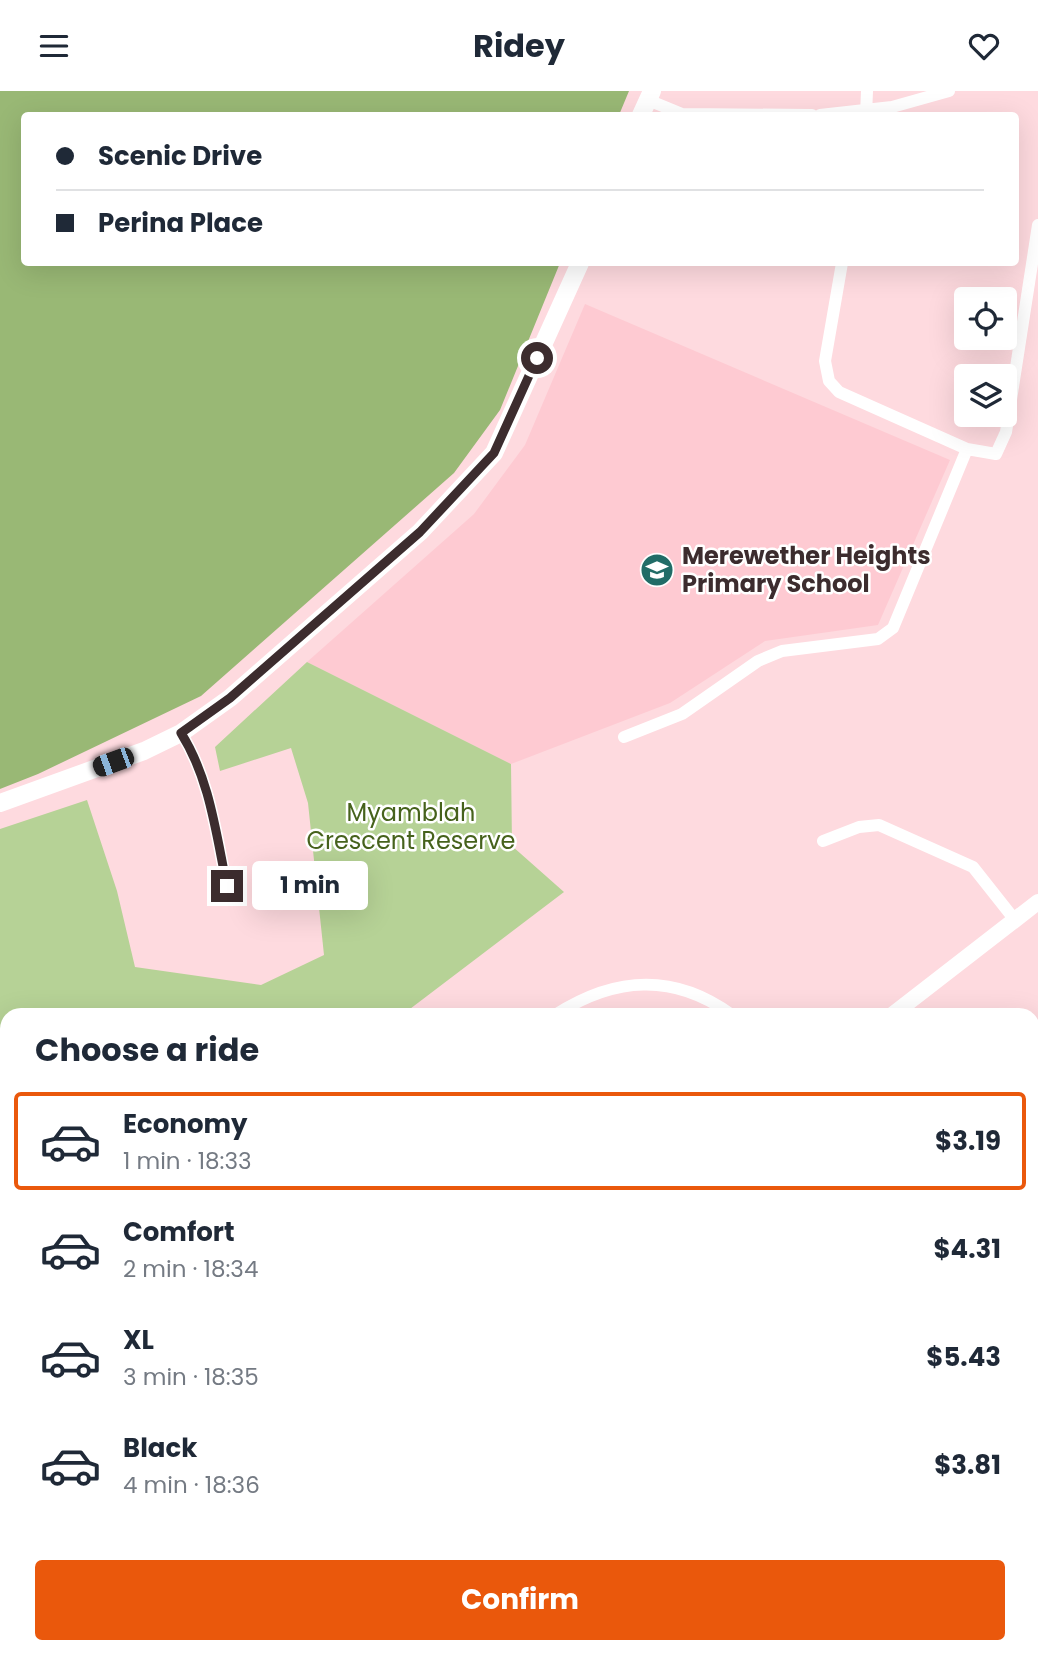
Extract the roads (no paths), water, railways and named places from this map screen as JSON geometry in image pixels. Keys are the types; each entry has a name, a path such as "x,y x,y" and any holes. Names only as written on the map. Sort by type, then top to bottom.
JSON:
{"main road":[{"path":"0,803 144,751 181,733 230,698 420,532 494,453 578,266"}],"street":[{"path":"866,112 867,91"},
{"path":"870,112 949,91"},
{"path":"647,102 676,112"},
{"path":"841,266 825,361 828,381 839,392 967,449 996,454 1006,432 1038,225"},
{"path":"624,737 682,714 758,661 782,652 878,639 893,628 967,449"},
{"path":"181,733 195,755 207,794 227,886"},
{"path":"823,841 859,827 879,824 973,867 1015,920"},
{"path":"901,1008 1038,902"},
{"path":"567,1008 596,992 629,984 662,985 712,1000 723,1008"}],"place":[{"name":"Merewether Heights Primary School","path":"657,570"}],"park label":[{"name":"Myamblah Crescent Reserve","path":"411,827"}]}
